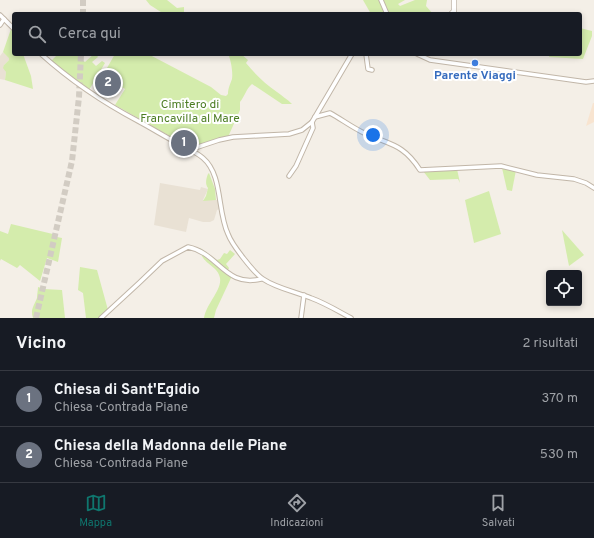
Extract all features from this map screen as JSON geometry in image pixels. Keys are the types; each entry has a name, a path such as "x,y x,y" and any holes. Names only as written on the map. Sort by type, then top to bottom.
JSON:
{"street":[{"path":"381,0 386,12"},
{"path":"452,12 454,10 454,0"},
{"path":"0,15 12,27"},
{"path":"0,25 4,19"},
{"path":"43,56 67,77 97,98 176,143 192,149 208,163 214,174 218,188 223,220 228,235 238,250 262,278 304,295 351,318"},
{"path":"192,149 233,137 289,134 302,130 312,122 351,56"},
{"path":"366,56 368,69 372,70"},
{"path":"421,56 430,60 472,67 586,82 594,81"},
{"path":"315,117 330,113 364,133 392,143 406,152 414,160 420,170 501,166 537,175 574,179 586,183 594,188"},
{"path":"289,176 296,166 313,128 312,122"},
{"path":"101,318 162,261 188,247 200,251 240,280 254,280 262,278"},
{"path":"301,318 304,295"}],"shaded area":[{"path":"3,52 9,57 9,60 4,65 6,72 5,80 0,79 0,56"},
{"path":"593,103 594,122 586,126"},
{"path":"160,183 200,190 201,187 208,189 203,200 218,200 220,209 217,210 214,220 210,222 203,222 189,218 186,232 154,225"}],"green space":[{"path":"146,0 167,0 177,8 184,7 184,12 161,12 150,5"},
{"path":"363,0 380,0 385,12 370,12"},
{"path":"383,0 405,0 398,4 400,6 415,0 427,0 426,6 431,12 388,12"},
{"path":"582,28 592,31 592,36 583,59 549,57 582,56"},
{"path":"11,29 12,56 24,56 31,76 33,89 5,80 6,72 3,68 9,58 3,52"},
{"path":"56,56 84,56 81,59 85,62 92,56 97,56 92,62 96,66 102,61 105,63 89,90 51,61"},
{"name":"Cimitero di Francavilla al Mare","path":"114,56 152,56 211,87 221,95 226,96 228,94 232,79 231,63 229,56 243,56 248,60 246,63 268,86 292,104 282,104 252,84 240,102 240,110 228,137 193,146 175,139 115,105 125,89 103,75"},
{"path":"502,168 516,170 512,191 507,190"},
{"path":"457,169 460,183 458,179 430,180 423,171"},
{"path":"209,173 215,189 216,200 203,201 208,188 206,181"},
{"path":"489,191 501,234 474,243 465,200"},
{"path":"11,224 57,235 57,237 62,238 58,262 47,258 40,281 20,265 17,268 1,259 0,261 0,231 8,234"},
{"path":"562,230 584,255 569,266"},
{"path":"200,248 217,260 220,259 224,253 227,254 230,250 235,254 226,264 229,268 228,270 231,274 231,278 216,310 214,318 204,318 205,313 219,287 220,278 216,270 203,258"},
{"path":"80,267 97,270 108,310 102,318 86,318 83,293 78,290"},
{"path":"38,287 44,289 62,290 65,318 33,318 32,310 37,298"}],"tunnel":[{"path":"83,0 83,12"},
{"path":"36,318 72,161 79,97 81,56"}],"place":[{"name":"Parente Viaggi","path":"475,63"},
{"name":"Chiesa della Madonna delle Piane","path":"108,83"},
{"name":"Chiesa di Sant'Egidio","path":"184,143"}]}
